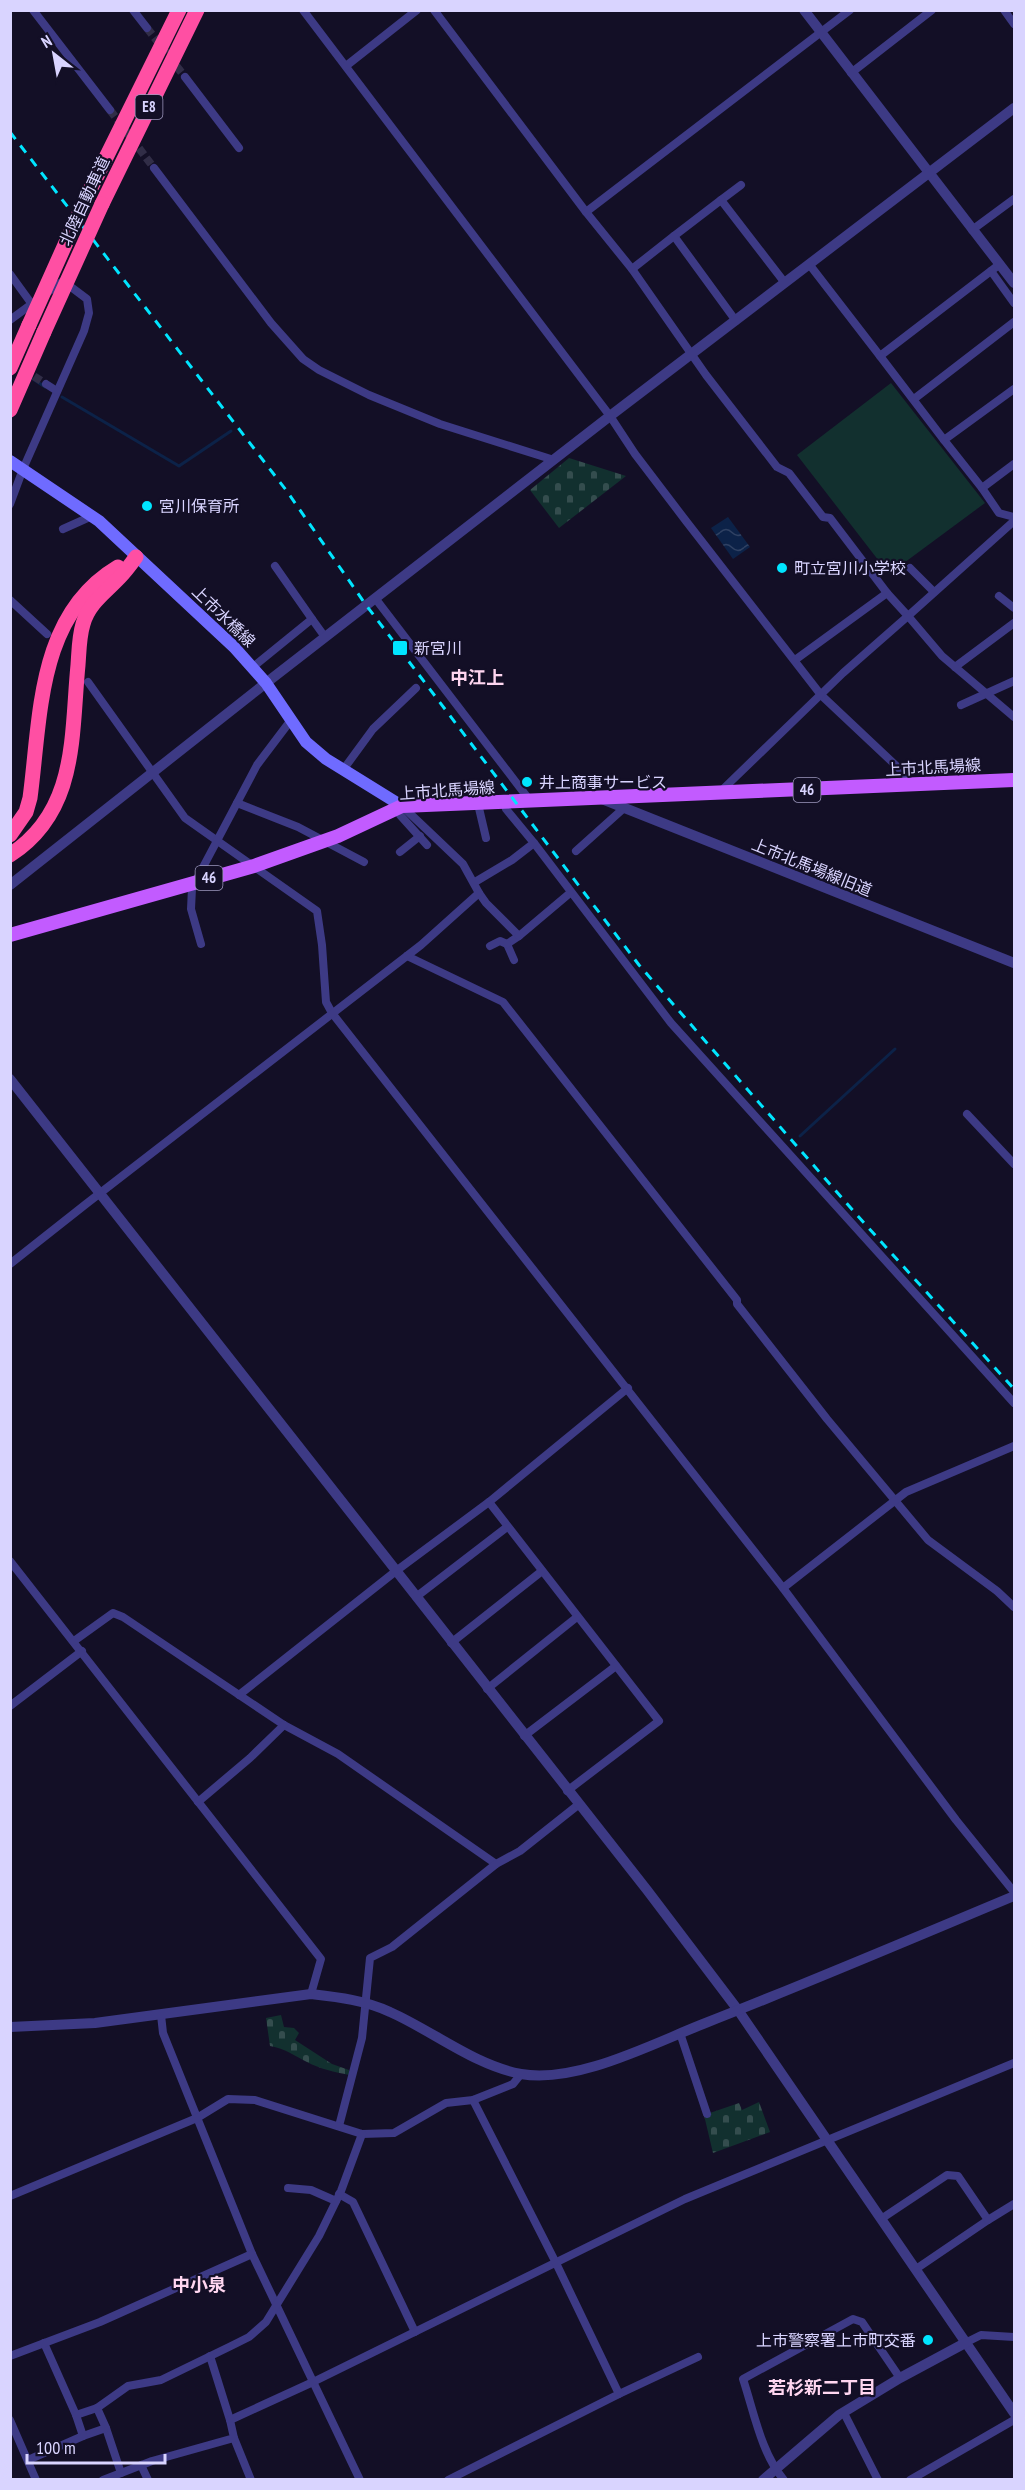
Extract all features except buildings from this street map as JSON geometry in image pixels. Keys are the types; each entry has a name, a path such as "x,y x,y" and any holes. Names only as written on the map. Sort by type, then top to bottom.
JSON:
{"highway":[{"name":"北陸自動車道","path":"10,368 86,198 179,10"},
{"name":"北陸自動車道","path":"10,410 102,204 197,10"},
{"path":"10,834 19,826 30,798 43,693 54,642 76,603 114,569 136,557"},
{"path":"10,855 30,841 43,826 61,795 68,766 83,623 96,600 120,578 136,557"}],"main road":[{"name":"上市水橋線","path":"10,461 92,516 226,639 266,682 306,741 343,770 402,806"},
{"name":"上市北馬場線","path":"10,935 254,866 325,841 402,806 1014,780"}],"street":[{"path":"33,10 110,110"},
{"path":"134,10 147,28"},
{"path":"303,10 460,221 610,416 678,511 821,695 906,775 908,785"},
{"path":"346,66 417,10"},
{"path":"434,10 586,212 632,269 706,375 777,467 789,473 822,517 830,518 887,594 942,656 1014,717"},
{"path":"804,10 972,230 996,268 1014,303"},
{"path":"586,212 850,10"},
{"path":"851,73 932,10"},
{"path":"1004,10 1014,24"},
{"path":"185,77 239,148"},
{"path":"10,885 266,682 1014,108"},
{"path":"154,168 271,322 303,359 319,370 369,394 440,424 554,460"},
{"path":"632,269 741,185"},
{"path":"972,230 1014,199"},
{"path":"722,200 785,283"},
{"path":"674,236 736,321"},
{"path":"809,264 999,513 1014,517"},
{"path":"996,268 1014,280"},
{"path":"880,356 996,268"},
{"path":"10,274 31,303"},
{"path":"10,320 63,280 87,298 89,313 84,331 23,469 10,504"},
{"path":"914,399 1014,322"},
{"path":"46,384 57,391"},
{"path":"944,440 1014,389"},
{"path":"982,488 1014,464"},
{"path":"63,529 92,516"},
{"path":"717,794 821,695 1014,521"},
{"path":"275,566 326,637"},
{"path":"910,568 934,592"},
{"path":"795,660 887,594"},
{"path":"999,596 1014,608"},
{"path":"375,598 531,802"},
{"path":"10,600 47,633"},
{"path":"253,668 312,619"},
{"path":"956,667 1014,623"},
{"path":"961,705 1014,681"},
{"path":"10,2026 95,2023 311,1994 342,1997 389,2011 494,2066 521,2074 542,2075 591,2067 680,2033 1014,1894 783,1588 628,1388 332,1014 326,1002 317,911 217,841 180,812 88,682"},
{"path":"343,770 373,729 416,688"},
{"path":"201,944 191,909 192,888 257,765 291,720"},
{"name":"上市北馬場線旧道","path":"599,798 1014,963"},
{"path":"237,803 298,827 364,862"},
{"path":"504,803 506,809 671,1023 1014,1403"},
{"path":"478,804 486,838"},
{"path":"427,845 400,814 402,806 463,864 486,903 519,936"},
{"path":"576,851 624,808"},
{"path":"400,852 420,836"},
{"path":"475,882 512,860 534,843"},
{"path":"507,944 570,892"},
{"path":"10,1264 407,956 448,923 479,893"},
{"path":"490,946 500,941 507,944 514,960"},
{"path":"407,956 503,1002 619,1147 827,1419 894,1501 928,1540 997,1591 1014,1607"},
{"path":"10,1078 567,1791 647,1890 738,2010 1014,2412"},
{"path":"967,1114 1014,1164"},
{"path":"239,1695 396,1571 489,1502 628,1388"},
{"path":"783,1588 906,1492 1014,1446"},
{"path":"489,1502 658,1721 567,1791"},
{"path":"416,1597 507,1527"},
{"path":"10,1561 82,1650 321,1959 311,1994"},
{"path":"451,1643 542,1571"},
{"path":"74,1641 113,1613 123,1617 284,1725 338,1754 496,1864"},
{"path":"487,1689 577,1617"},
{"path":"10,1706 82,1650"},
{"path":"524,1736 616,1666"},
{"path":"198,1802 250,1758 284,1725"},
{"path":"339,2126 362,2038 370,1958 392,1947 496,1864 520,1851 579,1805"},
{"path":"161,2015 163,2033 252,2254 360,2480"},
{"path":"680,2033 706,2114"},
{"path":"230,2420 313,2382 685,2199 828,2142 867,2123 1014,2063"},
{"path":"10,2196 197,2118 228,2099 255,2100 362,2134 394,2133 446,2103 473,2100 513,2084 521,2074"},
{"path":"473,2100 556,2263 619,2394"},
{"path":"76,2415 97,2408 128,2386 161,2380 249,2337 266,2322 319,2236 362,2134"},
{"path":"881,2219 947,2175 958,2176 988,2220"},
{"path":"288,2188 310,2190 353,2202 415,2332"},
{"path":"916,2269 1014,2204"},
{"path":"10,2356 100,2322 252,2254"},
{"path":"784,2480 775,2469 765,2447 743,2379 853,2319 862,2322 900,2378"},
{"path":"763,2480 844,2413 900,2378 981,2335 1014,2337"},
{"path":"44,2343 83,2436"},
{"path":"210,2356 234,2438 251,2480"},
{"path":"448,2480 698,2356"},
{"path":"97,2408 121,2473"},
{"path":"844,2413 878,2480"},
{"path":"10,2420 36,2480"},
{"path":"910,2480 1014,2420"},
{"path":"28,2460 106,2428"},
{"path":"103,2480 141,2465 234,2438"},
{"path":"141,2465 148,2480"}],"green space":[{"path":"891,383 985,503 889,574 797,455"},
{"path":"569,458 626,476 559,528 530,490"},
{"path":"281,2015 284,2027 294,2028 299,2033 295,2040 332,2064 349,2070 349,2075 317,2067 270,2046 266,2018"},
{"path":"759,2102 770,2132 713,2153 704,2115 739,2103 742,2110"}],"water":[{"path":"728,517 750,547 733,559 711,528"}],"waterway":[{"path":"33,379 45,387"},
{"path":"62,397 179,466 231,431"},
{"path":"800,1136 895,1049"}],"tunnel":[{"path":"147,28 185,77"},
{"path":"110,110 154,168"},
{"path":"24,370 46,384"}],"railway":[{"path":"10,132 286,490 366,605 639,965 856,1214 1014,1389"}],"place":[{"name":"宮川保育所","path":"147,506"},
{"name":"町立宮川小学校","path":"782,568"},
{"name":"新宮川","path":"400,648"},
{"name":"井上商事サービス","path":"527,782"},
{"name":"上市警察署上市町交番","path":"928,2340"}],"district":[{"name":"中江上","path":"477,678"},
{"name":"中小泉","path":"199,2285"},
{"name":"若杉新二丁目","path":"822,2388"}]}
